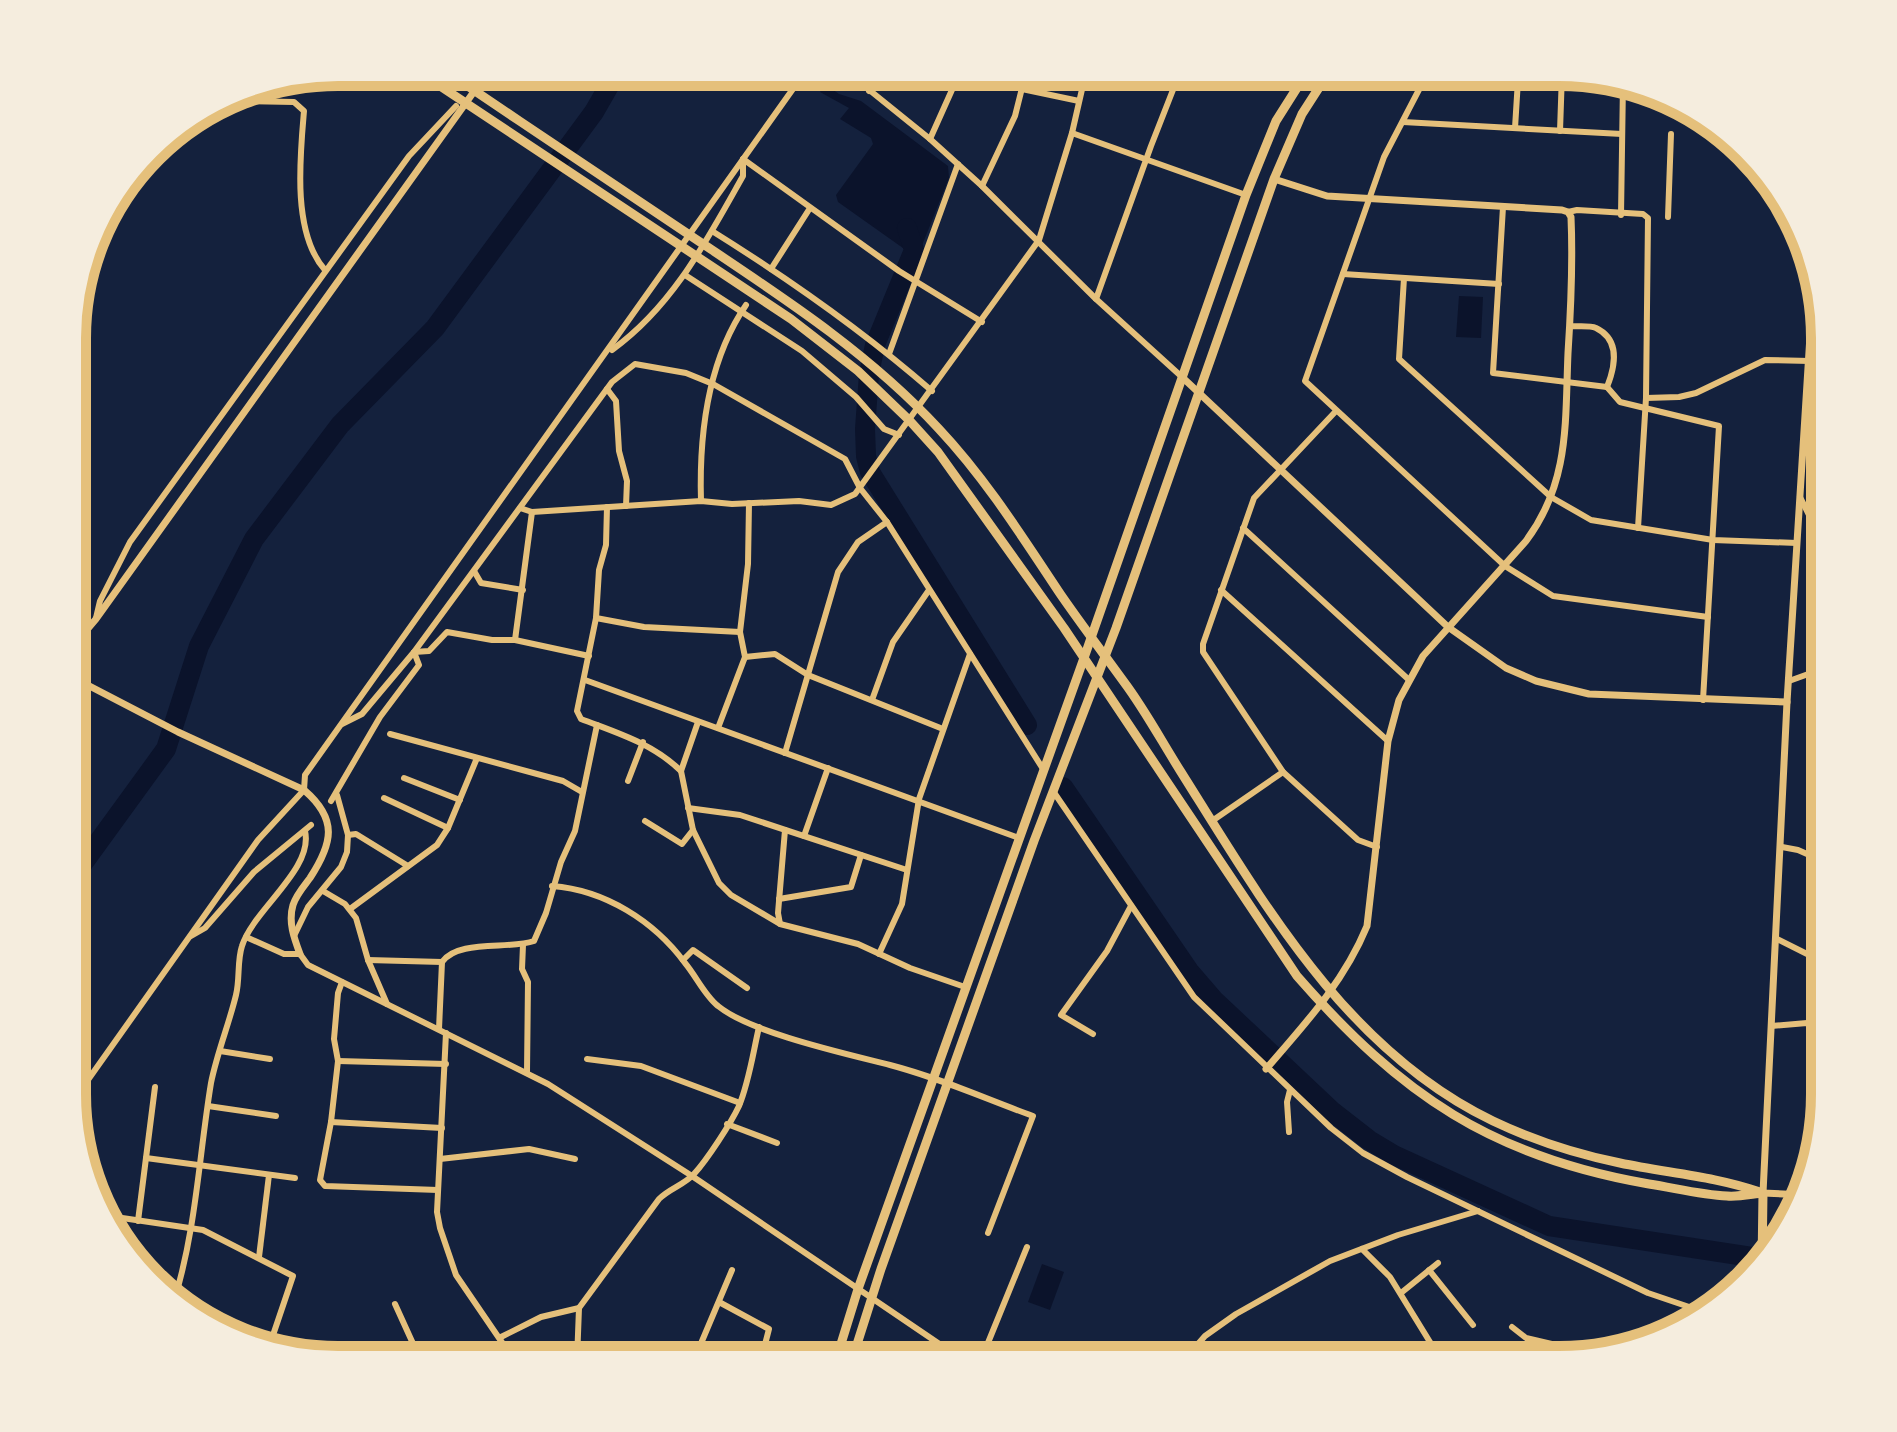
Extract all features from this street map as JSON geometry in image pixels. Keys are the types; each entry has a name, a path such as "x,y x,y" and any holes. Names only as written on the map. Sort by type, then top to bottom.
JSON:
{"main road":[{"path":"440,86 823,343 858,371 910,421 946,462 1084,658 1297,976 1341,1027 1397,1076 1442,1110 1487,1135 1533,1154 1613,1177 1729,1197 1763,1193"},
{"path":"468,86 826,327 919,408 969,463 1125,684 1307,965 1379,1043 1435,1088 1491,1120 1545,1143 1603,1159 1731,1182 1763,1193"},
{"path":"841,1345 1246,195 1276,121 1298,87"},
{"path":"856,1345 1052,790 1105,657 1274,179 1302,114 1319,87"},
{"path":"1763,1193 1766,1238"}],"street":[{"path":"86,630 478,86"},
{"path":"87,1081 258,840 304,790 305,775 795,86"},
{"path":"864,86 930,139 982,186 1096,299 1448,627 1506,668 1562,689 1610,696 1787,702"},
{"path":"869,91 872,86"},
{"path":"930,139 954,86"},
{"path":"520,508 532,512 701,501 732,504 799,501 831,505 855,494 1039,240 1072,133 1082,87"},
{"path":"1096,299 1173,88 1170,87"},
{"path":"1421,87 1384,157 1305,381 1505,566 1553,596 1708,617"},
{"path":"1515,128 1518,87"},
{"path":"1560,131 1562,87"},
{"path":"982,186 1015,116 1022,89 1079,101"},
{"path":"1621,215 1623,95"},
{"path":"254,101 294,102 304,111 300,167 302,197 316,260 325,270"},
{"path":"96,619 100,601 130,542 409,156 456,106"},
{"path":"1403,122 1622,134"},
{"path":"1072,133 1246,195"},
{"path":"1668,217 1671,134"},
{"path":"743,159 899,271 982,322"},
{"path":"605,355 623,342 660,305 685,275 743,176 743,159"},
{"path":"887,352 958,164"},
{"path":"1274,179 1327,196 1643,214 1648,218 1646,398 1638,528"},
{"path":"1503,207 1493,373 1607,387 1620,402 1719,426 1703,700"},
{"path":"770,270 810,208"},
{"path":"1268,1066 1331,993 1357,950 1367,926 1388,741 1408,679 1423,656 1536,527 1551,497 1563,456 1573,252 1568,212"},
{"path":"712,231 887,352 932,391"},
{"path":"1343,274 1499,284"},
{"path":"685,275 744,308 802,351 856,397 884,429 899,435"},
{"path":"1404,278 1399,359 1551,497 1591,520 1713,540 1797,543"},
{"path":"701,501 700,458 705,412 726,338 744,308"},
{"path":"1570,326 1595,327 1610,339 1615,353 1613,372 1607,387"},
{"path":"1790,1194 1763,1193 1787,702 1811,337"},
{"path":"1646,398 1696,393 1765,360 1810,361"},
{"path":"340,725 362,714 414,652 607,389 635,364 686,373 713,384 845,459 860,488 887,522 1043,769"},
{"path":"607,389 616,401 619,451 627,481 626,506"},
{"path":"1336,411 1254,498 1203,644 1203,652 1283,772 1358,840 1377,848"},
{"path":"1800,497 1811,519"},
{"path":"718,728 745,657 740,632 748,564 749,503"},
{"path":"607,507 606,545 599,570 596,618 577,711 581,719 643,742 681,771"},
{"path":"515,640 532,512"},
{"path":"785,753 838,572 858,542 887,522"},
{"path":"1243,528 1408,679"},
{"path":"474,571 481,583 523,590"},
{"path":"872,700 893,642 929,590"},
{"path":"1221,590 1388,741"},
{"path":"596,618 644,627 740,632"},
{"path":"414,652 429,651 447,632 492,640 515,640 589,656"},
{"path":"331,801 380,717 419,665 414,652"},
{"path":"745,657 775,654 808,675 943,729"},
{"path":"879,954 902,904 919,799 970,654"},
{"path":"1789,681 1811,673"},
{"path":"585,680 919,799 1019,838"},
{"path":"86,684 178,732 304,790 318,802 327,820 327,847 294,902 291,915 300,954 308,965 527,1072 692,1176 941,1346"},
{"path":"698,722 681,771 688,808 693,830 719,883 731,895 780,924 839,938 965,987"},
{"path":"506,1345 456,1275 440,1228 438,1190 446,1064 442,962 447,955 456,951 523,945 534,941 582,808 582,792 597,725"},
{"path":"390,734 563,781 582,792"},
{"path":"628,781 643,742"},
{"path":"350,909 437,845 448,828 477,758"},
{"path":"804,836 828,768"},
{"path":"1212,821 1283,772"},
{"path":"404,778 460,800"},
{"path":"1052,790 1194,997 1331,1128 1363,1153 1478,1211 1648,1293 1692,1308"},
{"path":"294,936 308,907 341,867 347,852 348,835 337,795"},
{"path":"384,798 448,828"},
{"path":"688,808 740,815 907,870"},
{"path":"645,821 682,844 693,830"},
{"path":"178,1288 192,1227 208,1106 237,991 242,945 300,861 308,842 308,828 254,872 205,928 187,939"},
{"path":"780,924 778,913 785,830"},
{"path":"348,835 356,834 408,866"},
{"path":"1782,847 1810,855"},
{"path":"779,899 851,887 861,855"},
{"path":"552,886 584,893 625,909 663,937 719,1007 759,1027 948,1083 1033,1116 988,1233"},
{"path":"323,891 350,909 356,918 368,960 387,1004"},
{"path":"1093,1034 1061,1015 1107,951 1131,906"},
{"path":"246,937 284,954 300,954"},
{"path":"1777,939 1810,956"},
{"path":"523,945 522,969 528,982 527,1072"},
{"path":"683,960 693,950 747,988"},
{"path":"368,960 442,962"},
{"path":"342,982 338,993 334,1039 338,1061 320,1180 325,1186 438,1190"},
{"path":"1771,1026 1810,1024"},
{"path":"578,1345 579,1308 659,1199 667,1190 683,1184 692,1176 740,1103 759,1027"},
{"path":"220,1051 270,1059"},
{"path":"587,1059 641,1066 740,1103"},
{"path":"338,1061 446,1064"},
{"path":"138,1221 155,1087"},
{"path":"1289,1132 1287,1102 1290,1090"},
{"path":"208,1106 276,1116"},
{"path":"331,1122 442,1128"},
{"path":"727,1124 777,1143"},
{"path":"440,1159 529,1149 575,1159"},
{"path":"146,1158 295,1178"},
{"path":"259,1257 269,1175"},
{"path":"1197,1346 1236,1314 1330,1261 1478,1211"},
{"path":"119,1218 192,1227 293,1276 272,1337"},
{"path":"987,1346 1027,1247"},
{"path":"1362,1249 1390,1277 1433,1346"},
{"path":"1401,1293 1438,1263"},
{"path":"700,1345 732,1270"},
{"path":"1429,1270 1473,1325"},
{"path":"719,1302 769,1329 765,1345"},
{"path":"395,1304 414,1345"},
{"path":"501,1337 541,1317 579,1308"},
{"path":"1512,1327 1526,1338 1560,1346"}],"water":[{"path":"824,86 828,86 839,94 861,101 948,166 949,178 917,258 838,202 836,195 873,144 871,138 840,119 849,108 820,92"},
{"path":"1459,296 1483,297 1481,338 1456,337"},
{"path":"1042,1264 1064,1272 1050,1310 1028,1302"}],"waterway":[{"path":"87,858 166,749 199,646 254,539 340,425 435,328 594,112 609,86"},
{"path":"907,228 914,250 875,345 869,374 866,456 870,472 1027,725"},
{"path":"1063,787 1189,971 1214,1000 1333,1112 1369,1140 1394,1155 1549,1226 1751,1257"}]}
